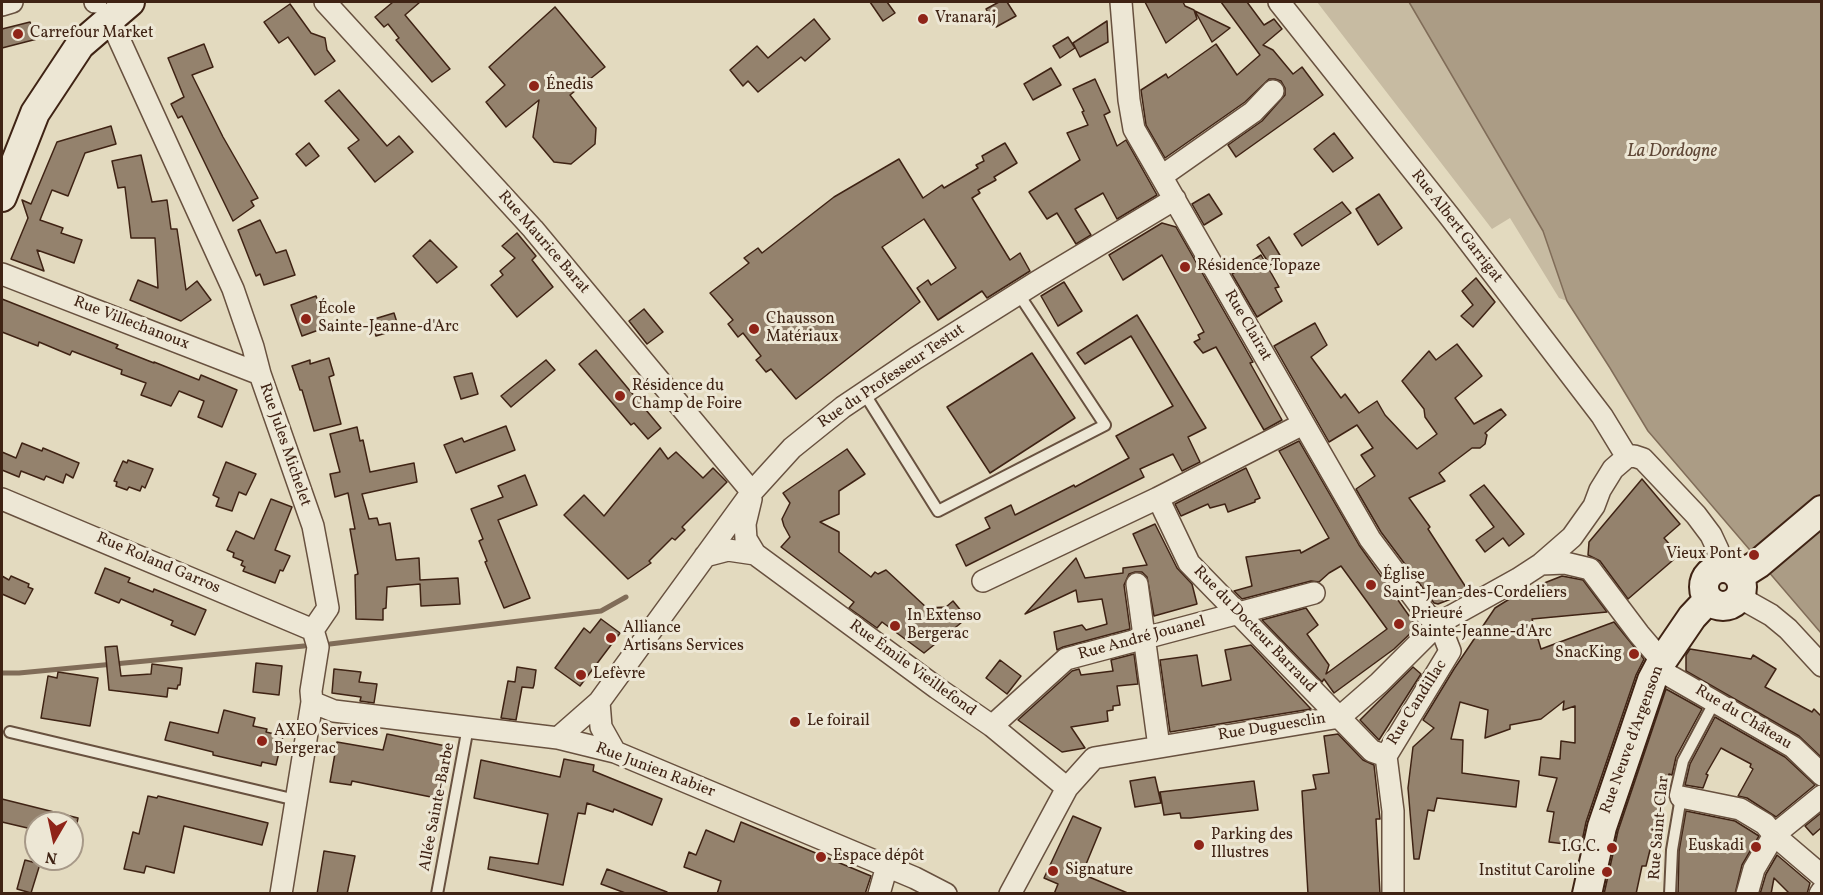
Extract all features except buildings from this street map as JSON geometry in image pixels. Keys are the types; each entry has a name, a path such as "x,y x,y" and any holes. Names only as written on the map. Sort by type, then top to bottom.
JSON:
{"main road":[{"path":"35,113 37,89 61,47 98,13"},
{"path":"2,197 35,113 98,13"},
{"path":"1737,577 1821,510"},
{"name":"Rue Neuve d'Argenson","path":"1587,894 1602,827 1652,680 1692,617 1707,601 1724,606 1735,602 1737,577"}],"street":[{"path":"2,4 12,2"},
{"name":"Rue Maurice Barat","path":"325,2 533,229 752,492"},
{"name":"Rue Clairat","path":"1121,2 1129,100 1134,129 1370,539 1427,615 1439,623"},
{"name":"Rue Albert Garrigat","path":"1280,2 1602,416 1627,457"},
{"name":"Rue Jules Michelet","path":"98,13 233,289 313,526 327,608 313,630"},
{"path":"1162,176 1252,112 1273,92"},
{"name":"Rue du Professeur Testut","path":"558,738 599,702 752,492 792,448 864,393 1018,293 1175,199"},
{"name":"Rue Villechanoux","path":"2,274 260,374"},
{"path":"982,581 1158,498 1302,424"},
{"path":"1627,457 1634,456 1643,459 1696,515 1737,577 1821,666"},
{"name":"Rue Duguesclin","path":"1011,894 1067,788 1094,758 1340,717 1379,683 1439,623 1541,564 1572,537 1594,506 1600,490 1613,469 1627,457"},
{"path":"752,492 746,524 746,539 754,554"},
{"name":"Rue du Docteur Barraud","path":"1158,498 1189,563 1372,751 1386,756"},
{"name":"Rue Roland Garros","path":"2,499 313,630"},
{"path":"705,556 728,550 754,554"},
{"name":"Rue Émile Vieillefond","path":"754,554 992,726 1067,788"},
{"name":"Rue du Château","path":"1541,564 1565,562 1590,569 1660,665 1714,701 1793,747 1821,775"},
{"path":"1137,584 1160,747"},
{"name":"Rue André Jouanel","path":"992,726 1066,659 1314,593"},
{"name":"Rue Candillac","path":"1393,894 1393,811 1386,756 1450,651 1439,623"},
{"path":"281,894 312,702 311,691 318,647 313,630"},
{"name":"Rue Junien Rabier","path":"312,702 334,711 558,738 615,752 887,866 946,894"},
{"path":"599,702 601,727 615,752"},
{"path":"1747,894 1754,869 1774,835 1821,796"},
{"path":"1681,797 1740,809 1765,824 1774,835 1821,876"},
{"path":"879,894 887,866"}],"lane":[{"path":"864,393 938,511 1105,425 1018,293"},
{"name":"Rue Saint-Clar","path":"1670,894 1672,850 1681,797 1675,795 1683,761 1714,701"},
{"name":"Allée Sainte-Barbe","path":"437,894 468,727"},
{"path":"10,732 296,800"}],"shaded area":[{"path":"1317,2 1409,2 1543,231 1567,301 1559,298 1510,218 1492,229"}],"water":[{"name":"La Dordogne","path":"1409,2 1821,2 1821,633 1648,431 1567,301 1543,231"}],"waterway":[{"path":"330,644 601,611 626,597"},
{"path":"2,673 304,646"}],"place":[{"name":"Vranaraj","path":"923,19"},
{"name":"Carrefour Market","path":"18,34"},
{"name":"Énedis","path":"534,86"},
{"name":"Résidence Topaze","path":"1185,267"},
{"name":"École Sainte-Jeanne-d'Arc","path":"306,319"},
{"name":"Chausson Matériaux","path":"754,329"},
{"name":"Résidence du Champ de Foire","path":"620,396"},
{"name":"Vieux Pont","path":"1754,555"},
{"name":"Église Saint-Jean-des-Cordeliers","path":"1371,585"},
{"name":"Prieuré Sainte-Jeanne-d'Arc","path":"1399,624"},
{"name":"In Extenso Bergerac","path":"895,626"},
{"name":"Alliance Artisans Services","path":"611,638"},
{"name":"SnacKing","path":"1634,654"},
{"name":"Lefèvre","path":"581,675"},
{"name":"Le foirail","path":"795,722"},
{"name":"AXEO Services Bergerac","path":"262,741"},
{"name":"Parking des Illustres","path":"1199,845"},
{"name":"Euskadi","path":"1756,847"},
{"name":"I.G.C.","path":"1612,848"},
{"name":"Espace dépôt","path":"821,857"},
{"name":"Signature","path":"1053,871"},
{"name":"Institut Caroline","path":"1607,872"}]}
